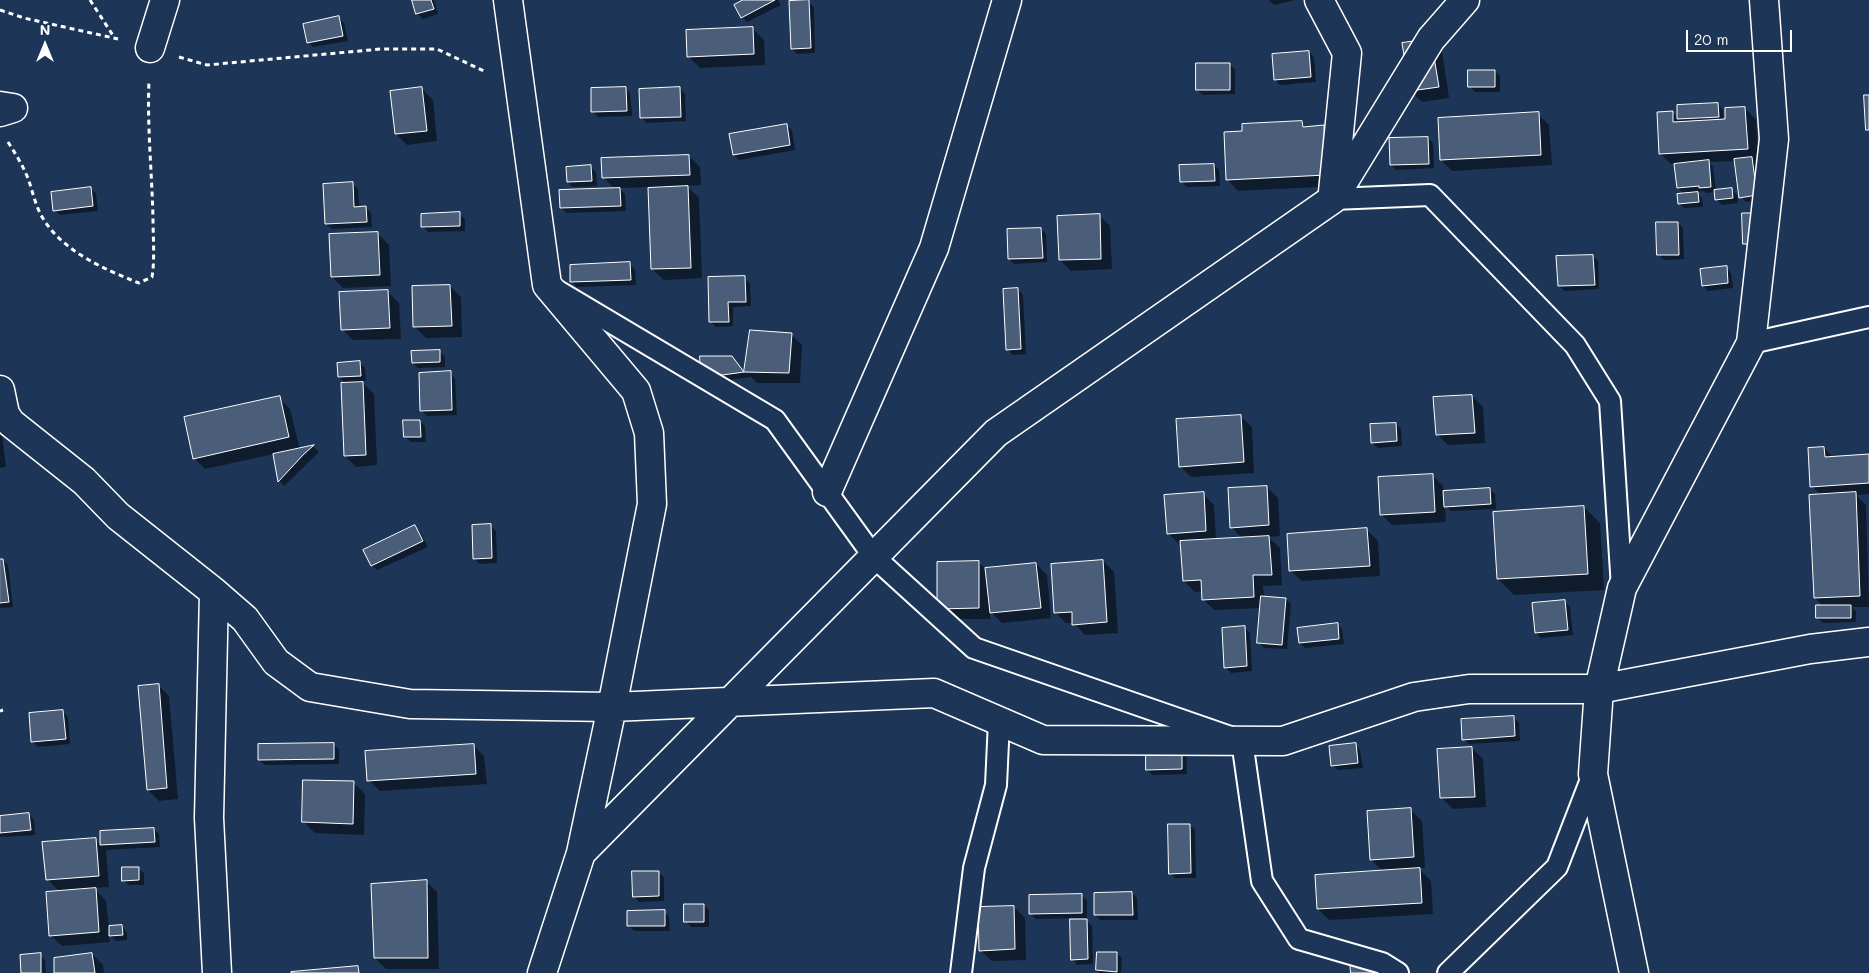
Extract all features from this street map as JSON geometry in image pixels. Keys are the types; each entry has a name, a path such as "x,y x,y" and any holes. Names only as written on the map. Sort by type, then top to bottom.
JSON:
{"street":[{"path":"150,48 165,0"},
{"path":"508,0 547,284 636,391 649,433 652,504 581,853 542,973"},
{"path":"828,492 934,248 1006,0"},
{"path":"1319,0 1347,53 1333,199"},
{"path":"581,853 996,433 1333,199 1431,39 1465,0"},
{"path":"1634,973 1593,774 1599,689 1622,588 1751,343 1774,140 1764,0"},
{"path":"0,106 13,108 3,124"},
{"path":"0,390 5,414 11,422 84,481 118,516 245,619 276,662 310,687 410,704 612,707 934,693 1043,740 1283,742 1414,697 1469,689 1599,689 1810,649 1869,642"},
{"path":"214,592 209,818 217,973"}],"lane":[{"path":"1333,199 1430,195 1575,345 1610,401 1622,588"},
{"path":"547,284 774,420 874,557 974,648 1242,742 1262,881 1298,939 1382,963 1398,973"},
{"path":"1751,343 1869,317"},
{"path":"961,973 974,868 996,785 999,721"},
{"path":"1448,973 1557,866 1593,774"}],"path":[{"path":"90,0 114,38"},
{"path":"0,10 24,18 114,38 207,66 381,49 437,49 476,67 520,91"},
{"path":"3,124 27,176 39,212 50,229 70,248 117,275 139,283 152,278 154,263 148,115 150,48"}],"building":[{"path":"412,0 431,0 434,9 416,14"},
{"path":"743,0 775,0 741,18 734,5"},
{"path":"809,0 811,48 791,49 789,1"},
{"path":"339,16 343,36 307,43 303,24"},
{"path":"753,27 754,54 687,57 686,30"},
{"path":"1431,39 1439,87 1410,91 1402,43"},
{"path":"1309,51 1311,77 1274,80 1272,54"},
{"path":"1196,63 1230,63 1230,90 1196,90"},
{"path":"1468,70 1495,70 1495,87 1468,87"},
{"path":"422,87 427,131 395,134 390,91"},
{"path":"626,87 627,111 591,112 591,88"},
{"path":"680,87 681,117 640,118 639,89"},
{"path":"1864,95 1869,95 1869,130 1866,130"},
{"path":"1718,103 1719,117 1677,119 1677,105"},
{"path":"1745,107 1748,149 1659,154 1657,112 1673,111 1673,122 1725,119 1725,108"},
{"path":"1539,112 1541,155 1440,160 1438,118"},
{"path":"1302,121 1303,127 1324,125 1326,175 1226,180 1224,132 1242,131 1242,124"},
{"path":"787,124 790,145 733,155 729,134"},
{"path":"1428,137 1429,164 1390,165 1389,138"},
{"path":"689,155 690,175 602,178 601,158"},
{"path":"1752,157 1757,195 1739,198 1734,159"},
{"path":"1709,160 1711,187 1677,188 1674,164"},
{"path":"1214,164 1215,181 1180,182 1179,165"},
{"path":"591,165 592,181 567,182 566,167"},
{"path":"353,182 354,207 366,206 367,222 325,224 323,184"},
{"path":"688,186 691,268 651,269 648,188"},
{"path":"91,187 93,206 53,211 51,192"},
{"path":"620,188 621,206 560,208 559,190"},
{"path":"1732,188 1733,198 1715,200 1714,190"},
{"path":"1698,192 1699,202 1678,204 1677,194"},
{"path":"460,212 460,226 421,227 421,214"},
{"path":"1742,213 1760,213 1761,244 1743,244"},
{"path":"1100,214 1101,259 1059,260 1057,216"},
{"path":"1656,222 1678,222 1679,255 1657,255"},
{"path":"1041,228 1043,258 1008,259 1007,229"},
{"path":"378,232 380,275 331,277 329,234"},
{"path":"1593,255 1595,285 1558,286 1556,256"},
{"path":"630,262 631,280 570,282 570,265"},
{"path":"1727,266 1728,283 1702,286 1700,269"},
{"path":"745,276 746,302 728,302 729,322 709,322 708,277"},
{"path":"450,285 452,326 413,327 412,286"},
{"path":"1018,288 1021,349 1006,350 1003,289"},
{"path":"388,290 390,328 341,330 339,292"},
{"path":"750,330 792,333 789,373 744,372"},
{"path":"440,350 440,362 412,363 411,351"},
{"path":"700,356 732,356 744,372 701,378"},
{"path":"360,361 361,376 338,377 337,363"},
{"path":"451,371 452,410 420,411 419,373"},
{"path":"363,382 366,455 344,456 341,383"},
{"path":"1472,395 1475,433 1436,435 1433,397"},
{"path":"280,396 289,437 193,459 184,417"},
{"path":"1241,415 1244,462 1179,467 1176,419"},
{"path":"403,420 420,420 421,437 404,437"},
{"path":"1396,423 1397,441 1371,443 1370,424"},
{"path":"314,445 303,455 278,482 273,454"},
{"path":"1824,447 1825,457 1869,454 1869,483 1810,487 1808,448"},
{"path":"1433,474 1435,512 1380,515 1378,477"},
{"path":"1267,486 1269,525 1230,528 1228,488"},
{"path":"1490,488 1491,504 1444,507 1443,491"},
{"path":"1204,492 1206,531 1167,534 1164,495"},
{"path":"1856,492 1860,596 1814,598 1809,495"},
{"path":"1584,506 1588,574 1497,579 1493,512"},
{"path":"491,524 492,558 473,559 472,525"},
{"path":"415,525 423,541 371,566 363,550"},
{"path":"1367,528 1370,566 1289,571 1287,534"},
{"path":"1269,536 1272,575 1253,575 1254,597 1202,600 1201,580 1183,581 1180,541"},
{"path":"0,559 3,559 9,602 0,603"},
{"path":"1103,560 1107,622 1072,625 1072,612 1054,613 1051,564"},
{"path":"979,561 979,608 937,609 937,562"},
{"path":"1036,563 1041,608 990,613 985,568"},
{"path":"1261,596 1286,598 1282,645 1257,643"},
{"path":"1565,600 1568,630 1535,633 1532,603"},
{"path":"1816,605 1851,605 1851,618 1816,618"},
{"path":"1338,623 1339,639 1299,643 1297,628"},
{"path":"1245,626 1247,666 1224,668 1222,628"},
{"path":"159,684 167,788 147,790 138,686"},
{"path":"63,710 66,739 31,742 29,713"},
{"path":"1514,716 1515,736 1462,740 1461,719"},
{"path":"334,743 334,759 258,760 258,744"},
{"path":"1356,743 1358,763 1331,766 1329,746"},
{"path":"474,744 476,774 367,781 365,751"},
{"path":"1146,747 1182,747 1182,769 1146,770"},
{"path":"1472,747 1475,797 1440,798 1437,749"},
{"path":"303,780 354,781 353,824 302,822"},
{"path":"1411,808 1414,857 1370,860 1367,811"},
{"path":"29,813 31,830 0,833 0,816"},
{"path":"1168,824 1190,824 1191,873 1169,874"},
{"path":"154,828 155,842 100,845 100,831"},
{"path":"96,838 99,876 46,880 42,842"},
{"path":"122,867 139,867 139,880 122,881"},
{"path":"1420,868 1422,903 1317,909 1315,875"},
{"path":"632,871 659,871 659,896 633,897"},
{"path":"427,880 428,958 374,958 371,884"},
{"path":"96,888 99,932 49,936 46,892"},
{"path":"1132,892 1133,915 1094,915 1094,893"},
{"path":"1082,894 1082,913 1029,914 1029,895"},
{"path":"684,904 704,904 704,922 684,922"},
{"path":"1014,906 1015,949 979,951 978,907"},
{"path":"665,910 665,926 627,926 627,911"},
{"path":"1070,919 1087,919 1088,959 1071,960"},
{"path":"122,925 123,935 109,936 109,926"},
{"path":"1097,952 1117,952 1117,972 1096,970"},
{"path":"41,953 41,973 21,973 20,955"},
{"path":"92,953 95,973 54,973 54,958"},
{"path":"1350,962 1395,973 1351,973"},
{"path":"358,966 359,973 291,973 291,972"}]}
